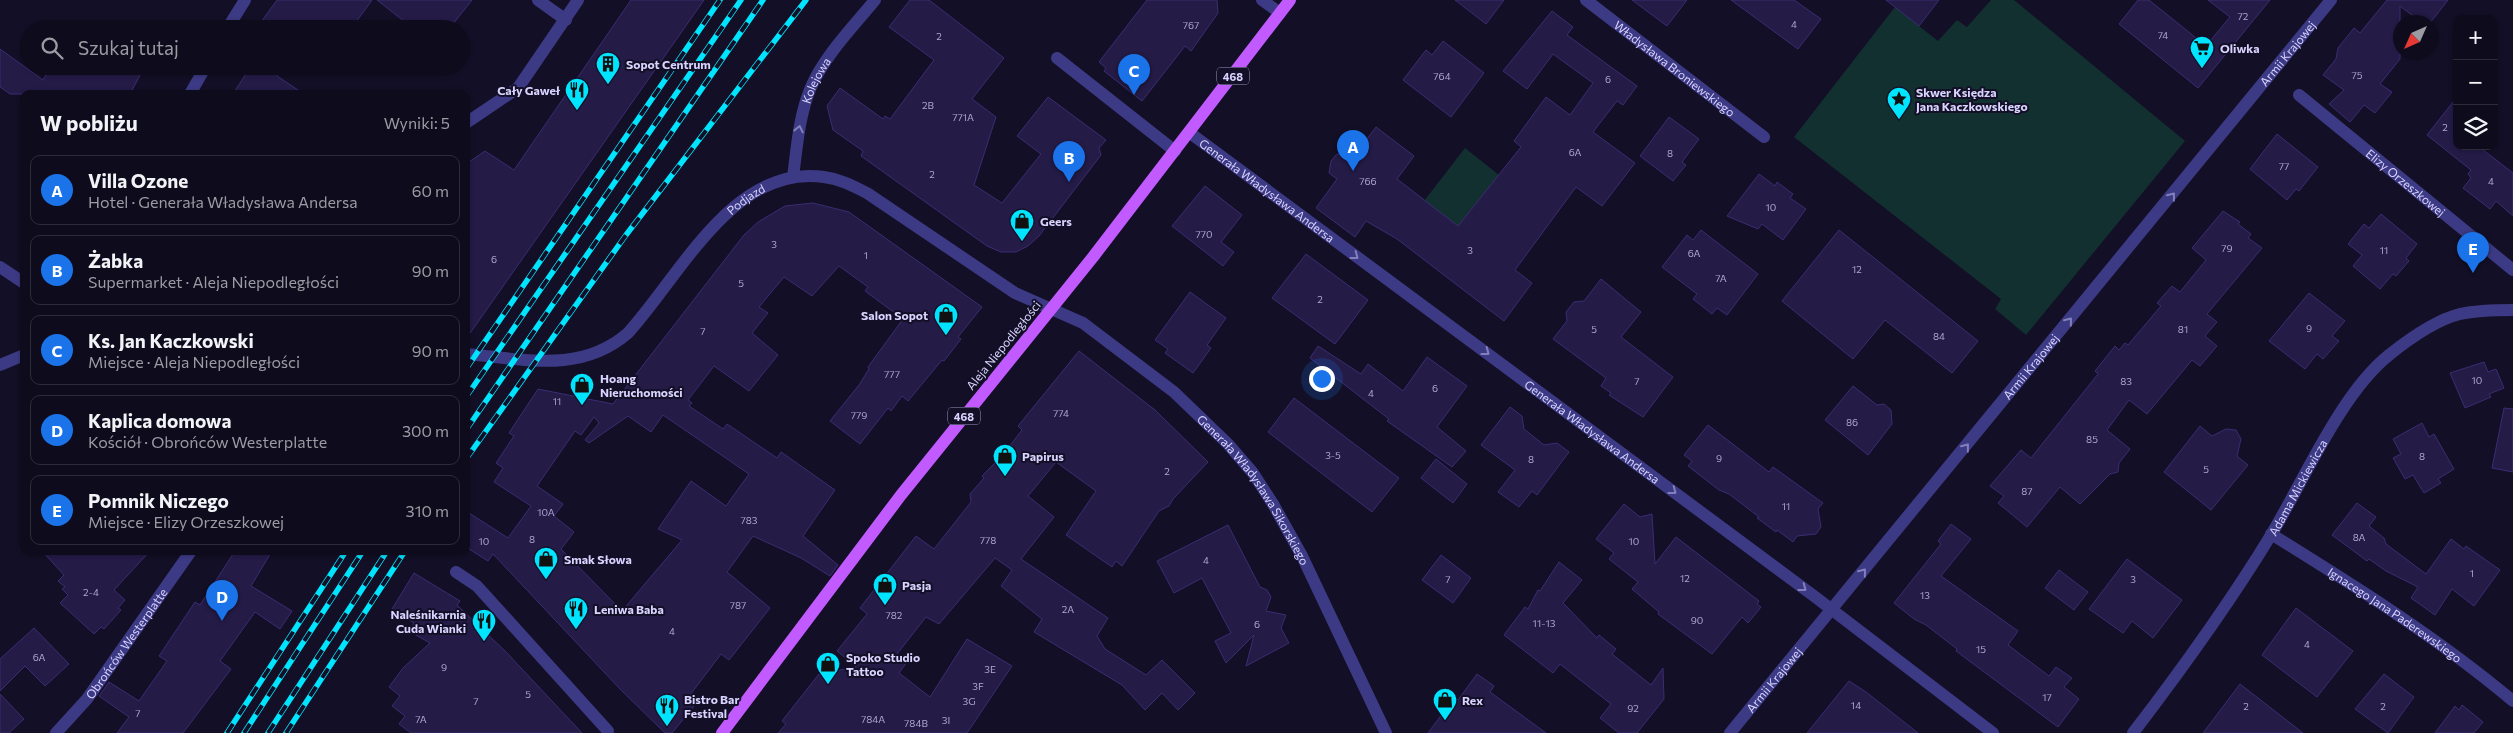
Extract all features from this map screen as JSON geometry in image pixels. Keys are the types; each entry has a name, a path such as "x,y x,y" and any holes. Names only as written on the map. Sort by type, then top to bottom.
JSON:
{"main road":[{"name":"Aleja Niepodległości","path":"722,733 856,552 1050,308 1093,257 1190,133 1290,0"}],"street":[{"path":"233,20 245,0"},
{"path":"538,0 566,20"},
{"path":"470,120 518,88 578,0"},
{"name":"Kolejowa","path":"793,177 797,140 811,88 819,72 875,0"},
{"path":"1262,0 1280,14"},
{"name":"Władysława Broniewskiego","path":"1586,0 1764,137"},
{"name":"Armii Krajowej","path":"1730,733 2331,0"},
{"path":"1057,58 1175,151"},
{"path":"192,90 201,75"},
{"name":"Elizy Orzeszkowej","path":"2299,95 2513,270"},
{"name":"Generała Władysława Andersa","path":"1190,133 1832,610 1993,733"},
{"name":"Podjazd","path":"470,354 570,361 593,355 617,343 639,321 722,216 751,193 765,186 793,177 826,177 846,183 867,193 1015,292 1050,308"},
{"path":"0,267 20,276"},
{"name":"Generała Władysława Sikorskiego","path":"1050,308 1083,323 1174,392 1222,438 1252,473 1273,504 1302,556 1386,733"},
{"name":"Adama Mickiewicza","path":"2133,733 2219,617 2271,534 2342,410 2367,377 2388,356 2435,324 2459,314 2513,310"},
{"path":"0,365 20,357"},
{"name":"Ignacego Jana Paderewskiego","path":"2271,534 2378,601 2468,663 2513,701"},
{"name":"Obrońców Westerplatte","path":"56,733 86,699 187,555"},
{"path":"456,572 477,586 608,731"}],"green space":[{"path":"1991,0 2014,0 2185,141 2026,335 1995,309 2001,299 1794,137 1895,7 1938,41 1957,20 1967,27"},
{"path":"1465,148 1499,175 1464,218 1460,228 1424,201"}],"building":[{"path":"277,0 372,0 358,20 263,20"},
{"path":"377,0 472,0 456,20 403,20"},
{"name":"Sopot Centrum","path":"631,0 704,0 470,333 470,161 485,151 514,170"},
{"path":"910,0 929,0 1004,58 972,99 996,117 974,185 1002,203 1041,154 1017,136 1048,97 1106,140 1099,148 1101,155 1039,236 1028,246 1016,252 1001,252 987,246 861,156 863,151 833,130 827,106 840,88 883,119 885,116 890,119 934,60 889,27"},
{"path":"1147,0 1217,0 1218,13 1191,51 1185,46 1142,101 1104,71 1106,68 1099,62"},
{"path":"1455,0 1504,0 1486,24"},
{"path":"1632,0 1687,0 1667,26"},
{"path":"1731,0 1794,0 1821,19 1798,49"},
{"path":"1886,0 1939,0 1919,26"},
{"path":"2138,0 2149,0 2206,46 2230,17 2208,0 2270,0 2198,88 2119,24"},
{"path":"2387,0 2448,0 2436,15 2412,15 2400,6 2400,15 2393,15 2393,60 2399,60 2380,84 2392,92 2375,113 2364,105 2350,122 2329,104 2344,90 2323,75 2336,59 2338,48 2354,28 2360,33"},
{"path":"1552,11 1573,27 1567,35 1637,86 1623,105 1617,101 1593,132 1635,163 1602,206 1576,187 1515,270 1532,283 1504,321 1397,239 1366,221 1355,237 1316,208 1337,179 1329,173 1331,161 1336,155 1347,150 1354,156 1376,127 1414,156 1397,179 1458,226 1521,147 1514,141 1546,97 1570,115 1593,83 1553,54 1527,89 1503,71"},
{"path":"1443,41 1484,73 1451,117 1403,80 1426,50 1432,55"},
{"path":"0,49 20,63 20,75 36,75 43,80 46,75 140,75 132,90 20,90 20,94 10,94 0,87"},
{"path":"245,75 278,75 298,90 236,90"},
{"path":"2453,102 2453,150 2483,150 2513,173 2513,216 2496,201 2490,209 2463,188 2471,178 2468,174 2471,170 2427,135"},
{"path":"1669,117 1699,139 1682,162 1686,165 1673,181 1640,156"},
{"path":"2277,134 2318,167 2299,191 2296,189 2287,200 2250,169"},
{"path":"1759,174 1775,186 1777,182 1793,194 1790,198 1806,209 1783,240 1762,224 1758,229 1727,216"},
{"path":"1205,186 1242,215 1221,242 1234,252 1223,266 1172,226"},
{"path":"813,203 849,212 982,307 958,337 961,339 944,361 942,360 908,401 902,396 891,411 888,408 860,444 830,421 859,385 869,369 868,367 903,319 865,291 868,287 839,266 812,296 784,277 759,307 768,313 752,333 778,355 749,391 714,366 688,400 692,403 689,406 723,429 727,424 777,458 781,452 835,490 803,536 838,565 830,576 801,558 753,536 727,572 770,608 729,660 721,654 687,699 694,706 672,733 665,733 620,689 493,554 488,561 470,550 470,514 508,538 531,506 494,482 503,468 496,463 514,436 509,433 538,389 613,404 744,235 758,222 785,206","holes":["663,415 749,474 726,506 691,481 658,529 682,540 622,611 561,549 574,532 554,516 563,504 537,486 575,431 581,435 594,417 599,423 585,440 589,443 628,416 651,432"]},
{"path":"2223,211 2240,222 2238,224 2251,234 2248,238 2262,248 2207,314 2217,322 2205,336 2217,346 2200,366 2192,360 2147,414 2129,400 2107,430 2130,449 2119,463 2118,472 2110,474 2080,504 2060,487 2027,527 1998,503 2004,496 1990,486 2021,450 2031,458 2098,374 2095,371 2115,346 2119,350 2125,343 2128,345 2161,306 2157,303 2172,286 2180,292 2206,260 2192,248"},
{"path":"2381,214 2417,244 2406,258 2409,261 2396,276 2393,274 2380,289 2353,266 2362,255 2348,244 2364,224 2369,228"},
{"path":"1701,230 1758,274 1727,315 1717,308 1712,314 1693,299 1697,294 1662,267 1687,235 1693,240"},
{"path":"1839,230 1978,341 1952,373 1885,320 1853,359 1782,301"},
{"path":"1306,254 1368,300 1335,344 1272,298"},
{"path":"1601,279 1641,312 1621,337 1673,377 1643,417 1609,395 1611,393 1601,386 1606,378 1553,339 1567,321 1566,312 1574,302 1584,301"},
{"path":"1190,292 1226,318 1207,345 1211,348 1193,373 1165,353 1168,349 1155,340"},
{"path":"2309,293 2345,321 2332,336 2339,341 2323,359 2317,354 2305,369 2269,341"},
{"path":"1318,346 1361,374 1368,364 1403,391 1427,357 1467,386 1437,427 1466,451 1452,467 1387,421 1389,419 1310,358"},
{"path":"1079,351 1155,410 1208,462 1173,499 1169,506 1159,511 1122,566 1116,561 1112,567 1066,535 1096,491 1056,462 1028,496 1054,517 1021,559 1108,618 1097,636 1105,649 1146,675 1162,660 1195,693 1178,710 1162,693 1145,710 1122,685 1034,632 1042,619 1001,586 1012,570 995,558 939,624 926,617 897,654 907,662 899,673 930,697 967,639 1012,666 967,733 778,733 786,724 782,721 819,674 856,667 837,651 867,614 860,608 916,536 934,549 971,502 970,494 984,478 982,476 1002,456 1022,430 1018,426"},
{"path":"2484,362 2488,372 2496,369 2504,388 2489,394 2491,397 2465,408 2450,373"},
{"path":"1853,386 1877,405 1884,404 1891,410 1892,424 1868,455 1825,420"},
{"path":"1294,398 1399,478 1372,512 1268,432"},
{"path":"1510,407 1522,416 1524,429 1544,445 1557,443 1569,452 1537,495 1532,491 1519,507 1498,492 1515,470 1481,445"},
{"path":"2504,408 2513,409 2513,472 2492,468"},
{"path":"2422,423 2429,437 2434,434 2454,469 2438,479 2441,483 2424,493 2413,475 2405,479 2393,458 2401,454 2393,439"},
{"path":"1708,425 1769,472 1773,467 1823,503 1818,509 1821,527 1816,534 1797,536 1793,542 1777,530 1776,532 1729,494 1719,490 1688,466 1692,461 1684,455"},
{"path":"2200,426 2212,436 2226,429 2236,430 2241,439 2237,456 2248,465 2211,510 2164,472"},
{"path":"1436,459 1467,484 1453,503 1421,478"},
{"path":"2357,503 2376,517 2369,526 2384,538 2386,544 2426,574 2451,539 2464,549 2466,546 2500,570 2474,606 2452,589 2435,615 2411,598 2418,587 2386,571 2369,559 2367,561 2332,535"},
{"path":"1624,504 1640,517 1652,514 1655,564 1676,537 1759,601 1757,604 1761,607 1748,623 1742,617 1712,654 1658,614 1659,612 1632,589 1638,582 1609,559 1614,553 1596,539"},
{"path":"1951,524 1971,539 1941,576 2018,631 2008,645 2049,676 2056,667 2072,678 2064,687 2079,699 2058,727 1956,651 1957,649 1926,625 1914,619 1894,603 1941,544 1938,541"},
{"path":"1228,525 1260,587 1267,590 1271,597 1266,611 1286,615 1281,628 1289,643 1246,666 1254,635 1226,663 1215,641 1231,633 1202,578 1174,593 1157,561"},
{"path":"46,555 146,555 114,590 125,600 118,608 121,610 104,629 101,627 94,634 60,603 68,595 62,589 65,587 58,581 64,575"},
{"path":"232,555 270,555 251,586 292,611 280,629 255,612 220,661 231,669 183,733 117,733 129,717 99,696 109,682 139,701 167,661 159,656 195,602 200,605"},
{"path":"1441,555 1471,578 1453,603 1422,580"},
{"path":"2127,559 2182,600 2153,638 2132,621 2123,633 2089,609"},
{"path":"1559,562 1582,580 1563,603 1597,638 1599,635 1616,649 1612,654 1651,685 1663,668 1664,699 1637,733 1619,733 1600,718 1611,704 1560,664 1553,673 1504,635 1525,607 1528,609 1538,590 1540,591"},
{"path":"2059,570 2088,592 2074,610 2045,588"},
{"path":"414,573 460,601 457,605 506,652 582,733 411,733 399,724 405,716 392,706 400,696 389,687 403,668 430,643 409,631 414,623 392,609"},
{"path":"2296,608 2353,651 2317,697 2262,655"},
{"path":"34,628 69,664 45,686 25,666 0,691 0,659"},
{"path":"1477,674 1494,686 1490,692 1546,733 1428,733 1454,698 1458,700"},
{"path":"2384,674 2414,697 2388,733 2355,709"},
{"path":"1849,681 1866,692 1918,733 1807,733"},
{"path":"2240,684 2303,733 2203,733"},
{"path":"0,694 24,719 9,733 0,733"},
{"path":"2462,705 2483,722 2474,733 2435,733 2455,706 2459,710"}],"railway":[{"path":"470,363 720,0"},
{"path":"470,391 741,0"},
{"path":"470,424 763,0"},
{"path":"470,453 626,235 806,0"},
{"path":"227,733 343,555"},
{"path":"244,733 360,555"},
{"path":"268,733 384,555"},
{"path":"286,733 402,555"}],"place":[{"name":"Oliwka","path":"2202,69"},
{"name":"Sopot Centrum","path":"608,85"},
{"name":"Ks. Jan Kaczkowski","path":"1134,95"},
{"name":"Cały Gaweł","path":"577,111"},
{"name":"Skwer Księdza Jana Kaczkowskiego","path":"1899,120"},
{"name":"Villa Ozone","path":"1353,171"},
{"name":"Żabka","path":"1069,182"},
{"name":"Geers","path":"1022,242"},
{"name":"Pomnik Niczego","path":"2473,273"},
{"name":"Salon Sopot","path":"946,336"},
{"name":"Hoang Nieruchomości","path":"582,406"},
{"name":"Papirus","path":"1005,477"},
{"name":"Smak Słowa","path":"546,580"},
{"name":"Pasja","path":"885,606"},
{"name":"Kaplica domowa","path":"222,621"},
{"name":"Leniwa Baba","path":"576,630"},
{"name":"Naleśnikarnia Cuda Wianki","path":"484,642"},
{"name":"Spoko Studio Tattoo","path":"828,685"},
{"name":"Rex","path":"1445,721"},
{"name":"Bistro Bar Festival","path":"667,727"}]}
